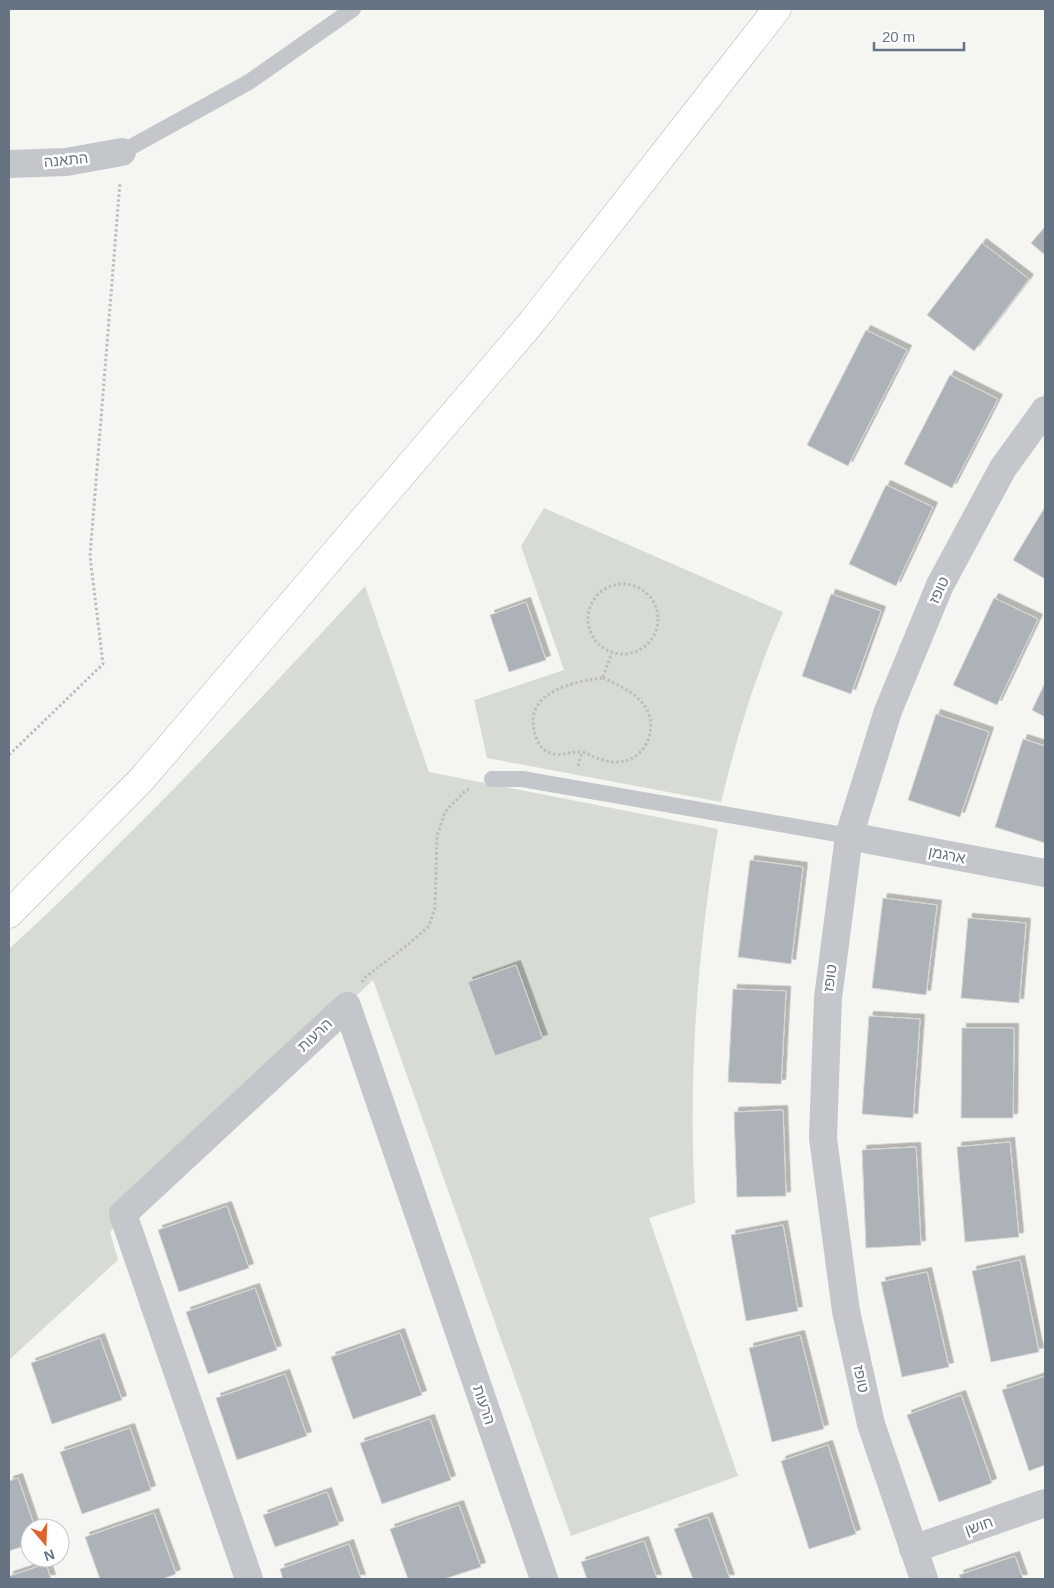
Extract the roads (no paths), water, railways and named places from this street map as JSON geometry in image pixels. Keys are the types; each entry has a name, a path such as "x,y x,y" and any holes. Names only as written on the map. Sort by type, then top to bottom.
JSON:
{"main road":[{"path":"9,914 142,779 532,322 777,9"}],"street":[{"name":"התאנה","path":"9,164 66,162 122,152"},
{"name":"טופז","path":"924,1579 869,1415 846,1311 823,1138 828,998 849,836 888,711 940,585 1003,468 1045,410"},
{"name":"ארגמן","path":"849,836 1045,873"},
{"name":"הרעות","path":"249,1579 123,1214 347,1006 544,1579"},
{"name":"חושן","path":"913,1549 1045,1503"}],"lane":[{"path":"122,152 249,82 353,9"},
{"path":"492,779 522,779 849,836"}]}
